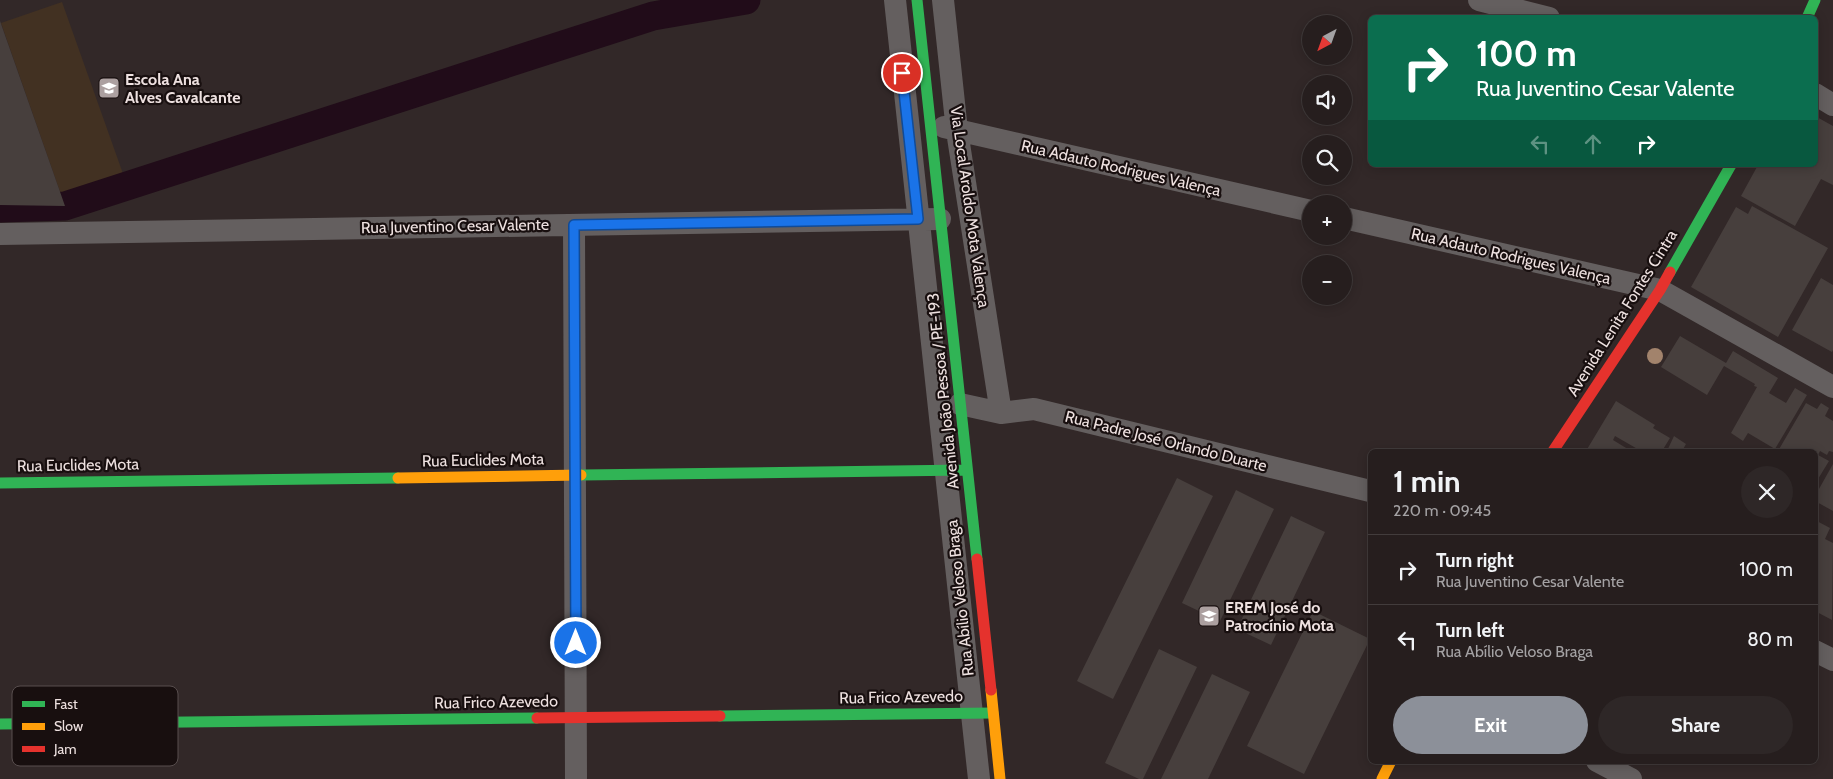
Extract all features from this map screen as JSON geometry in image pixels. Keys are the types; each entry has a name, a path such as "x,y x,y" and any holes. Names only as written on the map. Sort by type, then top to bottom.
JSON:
{"street":[{"name":"Rua Abílio Veloso Braga","path":"895,0 918,219 956,470 983,713 979,779"},
{"name":"Avenida João Pessoa / PE-193","path":"917,0 960,404 956,470"},
{"name":"Via Local Aroldo Mota Valença","path":"944,0 957,131 1001,413"},
{"path":"1479,0 1537,15"},
{"path":"1808,15 1815,0"},
{"path":"1818,96 1833,104"},
{"name":"Rua Adauto Rodrigues Valença","path":"930,123 957,131 1302,209"},
{"name":"Avenida Lenita Fontes Cintra","path":"1553,449 1660,290 1730,167"},
{"name":"Rua Juventino Cesar Valente","path":"0,234 940,219"},
{"name":"Rua Adauto Rodrigues Valença","path":"1352,220 1660,290 1833,388"},
{"path":"574,225 576,779"},
{"name":"Rua Padre José Orlando Duarte","path":"960,404 1001,413 1034,409 1368,491"},
{"name":"Rua Euclides Mota","path":"0,483 956,470"},
{"path":"1818,652 1833,660"},
{"path":"983,713 1000,779"},
{"name":"Rua Frico Azevedo","path":"178,722 983,713"},
{"path":"1382,779 1390,764"},
{"path":"1603,764 1631,779"}],"shaded area":[{"path":"62,2 127,185 65,206 1,23"}],"building":[{"path":"0,21 65,206 0,205"},
{"path":"1818,118 1833,126 1833,185 1821,179 1795,226 1741,196 1757,167 1818,167"},
{"path":"1752,206 1828,248 1778,337 1691,287 1736,207 1748,214"},
{"path":"1821,278 1833,285 1832,352 1792,330"},
{"path":"1680,336 1726,363 1733,351 1778,378 1769,393 1786,403 1795,388 1807,395 1775,449 1748,433 1743,441 1731,433 1757,387 1754,386 1755,384 1724,366 1707,395 1661,367"},
{"path":"1616,401 1655,425 1653,428 1670,438 1663,449 1638,449 1615,436 1613,440 1628,449 1587,449"},
{"path":"1806,403 1817,409 1821,403 1829,408 1825,416 1833,421 1833,452 1829,451 1827,455 1820,451 1818,455 1818,449 1779,449"},
{"path":"1674,436 1686,444 1683,449 1668,449"},
{"path":"1818,455 1829,461 1818,479"},
{"path":"1833,464 1833,511 1818,503 1818,491"},
{"path":"1177,478 1213,496 1113,699 1077,681"},
{"path":"1236,490 1274,509 1220,621 1182,603"},
{"path":"1291,516 1325,532 1271,645 1237,629"},
{"path":"1818,522 1830,528 1825,539 1833,543 1832,620 1818,613"},
{"path":"1313,611 1368,638 1368,643 1304,774 1247,746"},
{"path":"1159,649 1197,667 1143,779 1139,779 1105,763"},
{"path":"1212,674 1250,692 1208,779 1161,779"}],"waterway":[{"path":"0,208 65,206 653,16 746,0"}],"traffic: fast":[{"path":"917,0 977,559"},
{"path":"1808,15 1815,0"},
{"path":"1670,272 1730,167"},
{"path":"581,475 967,470"},
{"path":"0,483 398,478"},
{"path":"720,716 993,713"},
{"path":"178,722 537,718"},
{"path":"0,724 12,724"}],"traffic: slow":[{"path":"398,478 581,475"},
{"path":"991,690 1000,779"},
{"path":"1382,779 1390,764"}],"traffic: jam":[{"path":"1554,449 1670,272"},
{"path":"977,559 991,690"},
{"path":"537,718 720,716"}],"place":[{"name":"Escola Ana Alves Cavalcante","path":"109,88"},
{"name":"EREM José do Patrocínio Mota","path":"1209,616"}],"route":[{"path":"576,643 574,225 918,219 902,73"}]}
